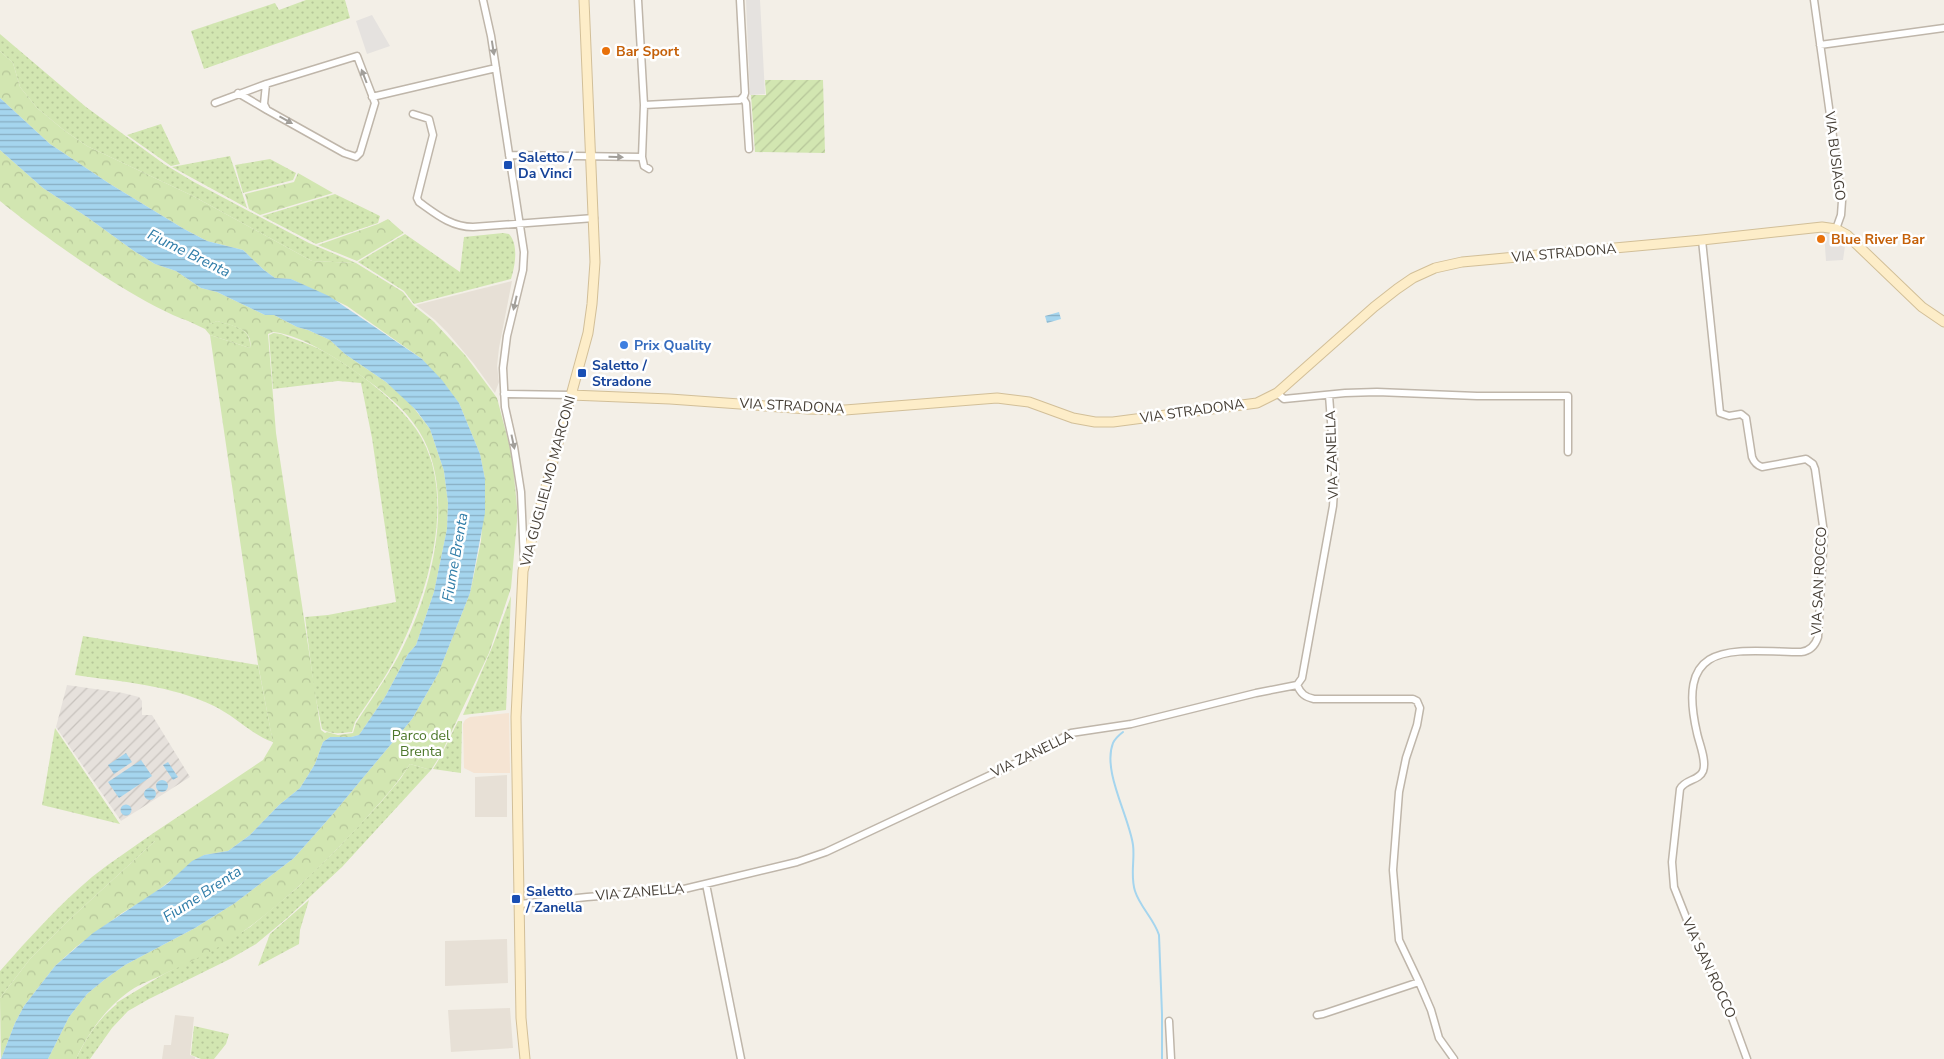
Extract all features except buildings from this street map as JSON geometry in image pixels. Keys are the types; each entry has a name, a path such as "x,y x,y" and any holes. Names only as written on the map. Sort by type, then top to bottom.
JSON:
{"street":[{"path":"484,0 520,223 524,261 504,353 504,394 521,492 524,564"},
{"name":"VIA GUGLIELMO MARCONI","path":"525,1059 521,1018 516,717 524,564 591,317 595,262 584,0"},
{"path":"638,0 644,105 642,157 644,166 649,169"},
{"path":"644,105 742,98 745,93 740,0"},
{"name":"VIA BUSIAGO","path":"1814,0 1842,201 1841,215 1836,229"},
{"path":"1820,46 1944,28"},
{"path":"215,103 238,93 357,56 375,103 360,153 356,156 344,153 238,93"},
{"path":"372,97 496,68"},
{"path":"266,84 264,104 267,110"},
{"path":"742,98 746,103 749,149"},
{"path":"413,114 429,118 433,135 417,198 419,202 448,222 465,227 594,218"},
{"path":"509,155 642,157"},
{"name":"VIA STRADONA","path":"504,394 670,398 800,409 846,410 996,398 1029,402 1073,418 1104,422 1257,403 1277,394 1384,298 1413,278 1435,268 1462,262 1822,227 1836,229"},
{"path":"1836,229 1846,235 1922,306 1944,322"},
{"name":"VIA SAN ROCCO","path":"1702,240 1720,413 1729,416 1740,414 1746,418 1753,461 1758,466 1762,467 1806,459 1813,464 1824,533 1819,629 1814,646 1801,652 1763,650 1721,653 1713,656 1702,665 1693,682 1695,722 1704,766 1700,775 1684,783 1680,789 1672,862 1673,881 1690,930 1728,1007 1747,1059"},
{"name":"VIA ZANELLA","path":"1277,394 1284,399 1377,392 1477,396 1568,396 1568,452"},
{"name":"VIA ZANELLA","path":"520,904 664,892 778,867 826,852 1029,757 1071,733 1138,722 1256,692 1297,685 1302,678 1333,506 1335,475 1329,395"},
{"path":"1297,685 1300,692 1306,697 1314,699 1413,699 1419,704 1417,725 1406,758 1399,792 1392,870 1399,940 1431,1010 1438,1038 1454,1059"},
{"path":"706,884 741,1059"},
{"path":"1317,1015 1419,982"},
{"path":"1169,1021 1171,1059"}],"shaded area":[{"path":"746,0 760,0 765,94 750,95"},
{"path":"372,15 390,46 367,54 356,21"},
{"path":"1824,232 1835,233 1846,239 1843,260 1826,261"},
{"path":"512,281 499,348 497,366 499,382 495,393 447,332 416,305"},
{"path":"67,685 139,697 142,701 142,715 152,715 190,777 121,821 56,727"},
{"path":"509,713 510,773 474,773 464,768 463,724 465,720 470,717"},
{"path":"507,775 507,817 475,817 475,777"},
{"path":"507,939 508,983 445,986 445,941"},
{"path":"510,1008 513,1048 451,1052 448,1010"},
{"path":"175,1015 194,1017 190,1055 195,1057 195,1059 162,1059 164,1045 171,1045"}],"green space":[{"path":"306,0 345,0 350,18 204,69 191,31 275,3 279,10"},
{"path":"0,34 86,107 164,164 309,243 356,263 312,261 193,196 87,146 37,108 20,87 13,63 0,51"},
{"name":"Parco del Brenta","path":"0,51 13,63 20,87 37,108 87,146 193,196 312,261 356,263 403,292 413,305 433,321 465,355 497,398 512,455 517,507 511,588 489,653 440,756 431,770 410,764 386,796 317,869 273,909 241,933 191,961 138,986 119,999 97,1023 76,1059 48,1059 69,1017 87,994 125,965 195,928 235,903 294,858 412,719 438,674 470,593 481,541 485,479 480,454 459,403 422,359 347,306 291,279 275,278 243,250 207,241 184,229 110,184 50,144 0,98"},
{"path":"765,80 823,80 825,153 755,152 751,95 766,95"},
{"path":"161,124 180,164 171,166 127,135"},
{"path":"0,150 43,188 155,264 176,271 201,288 217,292 265,315 274,315 297,327 330,340 345,354 386,382 410,403 430,429 444,471 448,503 447,529 434,592 416,645 408,654 385,697 359,735 330,737 323,742 315,764 300,788 279,805 250,835 228,851 204,855 149,897 122,913 76,947 55,966 24,1006 1,1059 0,998 30,959 70,919 155,841 155,832 263,760 273,743 258,664 210,335 250,348 249,336 235,326 217,321 210,324 191,322 166,312 70,254 0,201","holes":["273,332 285,334 310,344 335,358 375,386 406,414 424,440 433,465 438,492 435,549 429,578 420,606 399,655 356,723 353,733 338,735 325,733 321,730 276,433 268,334"]},
{"path":"230,156 247,208 172,167"},
{"path":"270,159 296,173 293,180 243,193 235,165"},
{"path":"298,173 333,193 260,215 249,209 245,194 294,182"},
{"path":"335,194 380,216 378,223 316,244 262,216"},
{"path":"388,219 404,233 357,261 318,245 378,224"},
{"path":"405,234 460,272 464,237 509,234 514,244 515,262 511,279 414,304 404,291 358,262"},
{"path":"186,320 210,324 217,321 240,328 248,336 250,348 210,335 205,329"},
{"path":"274,333 281,334 327,353 364,377 398,407 416,429 429,454 436,481 435,540 429,570 420,599 394,660 355,722 352,732 333,733 322,729 314,689 305,617 328,615 396,602 372,438 361,383 338,381 273,389 269,335"},
{"path":"511,596 506,710 463,715 493,645"},
{"path":"83,636 258,665 273,742 258,735 222,710 181,693 146,685 75,675"},
{"path":"458,721 462,721 461,773 433,769 441,756"},
{"path":"55,728 120,824 42,805"},
{"path":"410,764 431,770 342,867 286,919 256,944 128,1011 112,1028 90,1059 76,1059 94,1029 116,1003 164,974 224,943 250,927 297,888 382,801"},
{"path":"155,832 155,841 70,919 30,959 0,998 0,971 33,934 92,877"},
{"path":"309,900 300,930 299,944 258,966 270,934"},
{"path":"194,1026 229,1034 226,1044 214,1059 201,1059 191,1055"}],"water":[{"name":"Fiume Brenta","path":"0,98 50,144 110,184 207,241 243,250 275,278 291,279 329,296 422,359 442,380 459,403 480,454 485,479 485,513 470,593 438,674 412,719 294,858 235,903 195,928 125,965 104,980 87,994 69,1017 48,1059 1,1059 24,1006 55,966 93,933 167,884 192,861 204,855 228,851 250,835 279,805 300,788 315,764 323,742 330,737 359,735 385,697 408,654 416,645 434,592 447,529 448,503 444,471 430,429 416,410 386,382 345,354 330,340 297,327 274,315 265,315 217,292 201,288 176,271 155,264 43,188 0,150"},
{"path":"1059,312 1061,319 1047,323 1045,316"},
{"path":"126,753 132,762 114,774 108,765"},
{"path":"141,760 152,776 119,798 108,782"},
{"path":"168,762 178,777 173,780 163,765"},
{"path":"162,780 168,786 162,792 156,786"},
{"path":"150,788 156,794 150,800 144,794"},
{"path":"126,804 132,810 126,816 120,810"}],"waterway":[{"path":"1123,732 1113,743 1111,767 1117,794 1131,833 1135,891 1159,935 1162,1059"}],"place":[{"name":"Bar Sport","path":"606,51"},
{"name":"Saletto / Da Vinci","path":"508,165"},
{"name":"Blue River Bar","path":"1821,239"},
{"name":"Prix Quality","path":"624,345"},
{"name":"Saletto / Stradone","path":"582,373"},
{"name":"Saletto / Zanella","path":"516,899"}]}
